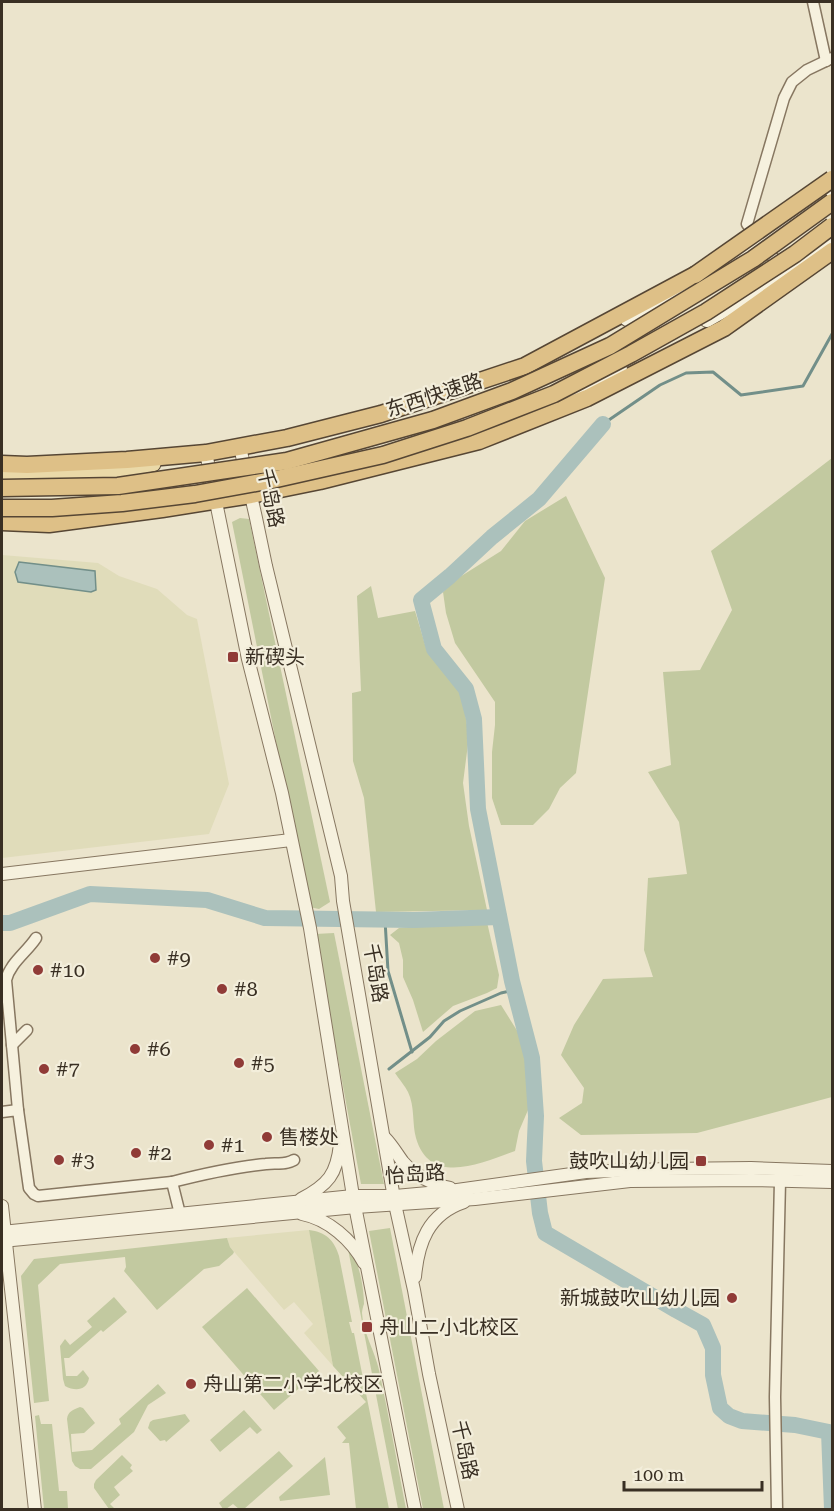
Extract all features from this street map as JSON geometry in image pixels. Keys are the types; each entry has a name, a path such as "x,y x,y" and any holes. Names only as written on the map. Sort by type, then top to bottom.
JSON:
{"highway":[{"path":"2,464 127,460 206,453 240,447 287,438 381,414 525,366 695,275 832,179"},
{"name":"东西快速路","path":"2,488 118,486 287,461 443,416 512,391 610,346 753,259 832,202"},
{"name":"东西快速路","path":"2,508 52,508 123,503 195,494 272,480 383,454 467,428 554,394 631,354 706,312 795,254 832,226"},
{"path":"2,522 49,524 216,501 320,481 479,441 587,398 724,328 832,251"}],"main road":[{"path":"525,366 666,302 761,242 832,188"},
{"path":"251,495 460,436 572,395 777,280 832,238"},
{"path":"2,479 113,472 206,453"},
{"path":"2,513 55,514 216,501"}],"street":[{"path":"786,274 747,224 784,98 792,82 807,70 829,59 813,2"},
{"name":"千岛路","path":"240,447 268,578 341,876 343,901 395,1200 458,1509"},
{"path":"206,453 248,658 282,793 310,928 355,1201 415,1509"},
{"path":"2,874 291,840"},
{"path":"36,938 8,970 6,980 18,1110 29,1188 34,1194 38,1196 172,1182 225,1169 268,1163 287,1164 294,1160"},
{"path":"12,1045 27,1030"},
{"path":"2,1112 18,1110"},
{"path":"3,1237 180,1214 295,1207 329,1180 339,1159 342,1128"},
{"path":"385,1137 412,1170 438,1184 457,1190"},
{"name":"怡岛路","path":"395,1200 457,1190 512,1189 586,1172 751,1168 832,1171"},
{"path":"414,1290 422,1240 427,1229 436,1219 459,1203 512,1189 559,1189 630,1181 832,1182"},
{"path":"777,1509 775,1397 780,1181"},
{"path":"172,1182 180,1214"},
{"path":"3,1237 355,1201 475,1199"},
{"path":"2,1206 3,1237 35,1509"},
{"path":"295,1207 333,1228 352,1246 368,1270"}],"shaded area":[{"path":"2,555 98,563 119,576 157,589 187,615 197,619 229,784 209,834 2,858"},
{"path":"309,1230 333,1366 304,1333 313,1324 294,1302 284,1310 230,1247 227,1238"}],"green space":[{"path":"832,458 832,1097 697,1133 581,1135 559,1118 582,1103 584,1088 561,1055 574,1025 603,979 653,977 644,950 648,878 687,874 679,822 648,772 671,765 663,672 700,670 732,610 711,551"},
{"path":"566,496 605,578 576,773 560,788 549,809 533,825 501,825 492,798 495,702 455,643 446,613 443,592 455,580 501,551 525,521"},
{"path":"240,518 249,519 330,902 319,909 309,907 232,522"},
{"path":"371,586 378,618 415,611 427,651 461,690 469,736 463,783 469,826 487,910 376,912 364,798 353,761 352,693 361,691 357,596"},
{"path":"487,922 499,975 497,988 453,1006 423,1032 403,977 403,960 399,943 390,935 399,928"},
{"path":"334,933 384,1184 361,1184 315,934"},
{"path":"501,1005 523,1040 529,1077 528,1110 519,1131 515,1151 473,1165 445,1167 433,1162 423,1153 416,1138 410,1097 395,1073 417,1059 475,1011"},
{"path":"390,1228 444,1509 423,1509 369,1231"},
{"path":"309,1230 328,1238 335,1245 339,1256 352,1322 349,1322 352,1333 354,1333 389,1509 356,1509 349,1443 342,1443 346,1438 337,1427 366,1402 333,1366"},
{"path":"227,1238 233,1254 219,1266 204,1269 157,1310 124,1271 125,1257 60,1264 38,1285 49,1401 34,1403 21,1276 34,1259"},
{"path":"348,1249 355,1259 360,1274 364,1298 363,1320 379,1370 406,1509 398,1509"},
{"path":"247,1288 319,1371 274,1410 202,1327"},
{"path":"114,1297 127,1312 103,1332 101,1330 69,1358 64,1358 66,1376 77,1376 83,1370 89,1378 86,1385 80,1389 65,1386 60,1346 65,1339 70,1345 92,1327 87,1321"},
{"path":"158,1384 166,1393 148,1405 134,1432 91,1469 80,1469 75,1466 72,1461 67,1419 70,1412 80,1407 83,1408 95,1423 84,1433 71,1434 72,1452 92,1450 121,1424 119,1419"},
{"path":"244,1410 262,1430 257,1434 250,1427 220,1452 210,1440"},
{"path":"185,1414 190,1421 166,1442 165,1440 160,1441 148,1428 153,1420"},
{"path":"39,1415 41,1424 52,1424 59,1491 67,1491 68,1509 44,1509 35,1416"},
{"path":"279,1451 293,1466 244,1509 239,1509 233,1504 223,1509 219,1503"},
{"path":"122,1455 132,1465 130,1468 133,1471 114,1487 120,1495 110,1504 115,1509 109,1509 94,1488 94,1484"},
{"path":"325,1457 330,1495 280,1501 279,1497"}],"water":[{"path":"19,562 95,571 96,590 91,592 18,582 15,572"}],"waterway":[{"path":"603,424 660,385 686,373 713,372 741,395 803,386 832,334"},
{"path":"603,424 539,499 421,600 434,649 466,689 474,719 478,809 512,981 532,1058 536,1116 534,1161 540,1213 545,1233 703,1325 713,1348 713,1375 720,1408 729,1416 742,1421 795,1425 829,1432 832,1509"},
{"path":"2,923 10,923 90,894 207,900 265,918 414,920 499,917"},
{"path":"385,920 388,971 412,1052"},
{"path":"389,1069 430,1037 444,1021 460,1011 501,993 514,990"}],"place":[{"name":"新碶头","path":"233,657"},
{"name":"#9","path":"155,958"},
{"name":"#10","path":"38,970"},
{"name":"#8","path":"222,989"},
{"name":"#6","path":"135,1049"},
{"name":"#5","path":"239,1063"},
{"name":"#7","path":"44,1069"},
{"name":"售楼处","path":"267,1137"},
{"name":"#1","path":"209,1145"},
{"name":"#2","path":"136,1153"},
{"name":"#3","path":"59,1160"},
{"name":"鼓吹山幼儿园","path":"701,1161"},
{"name":"新城鼓吹山幼儿园","path":"732,1298"},
{"name":"舟山二小北校区","path":"367,1327"},
{"name":"舟山第二小学北校区","path":"191,1384"}]}
